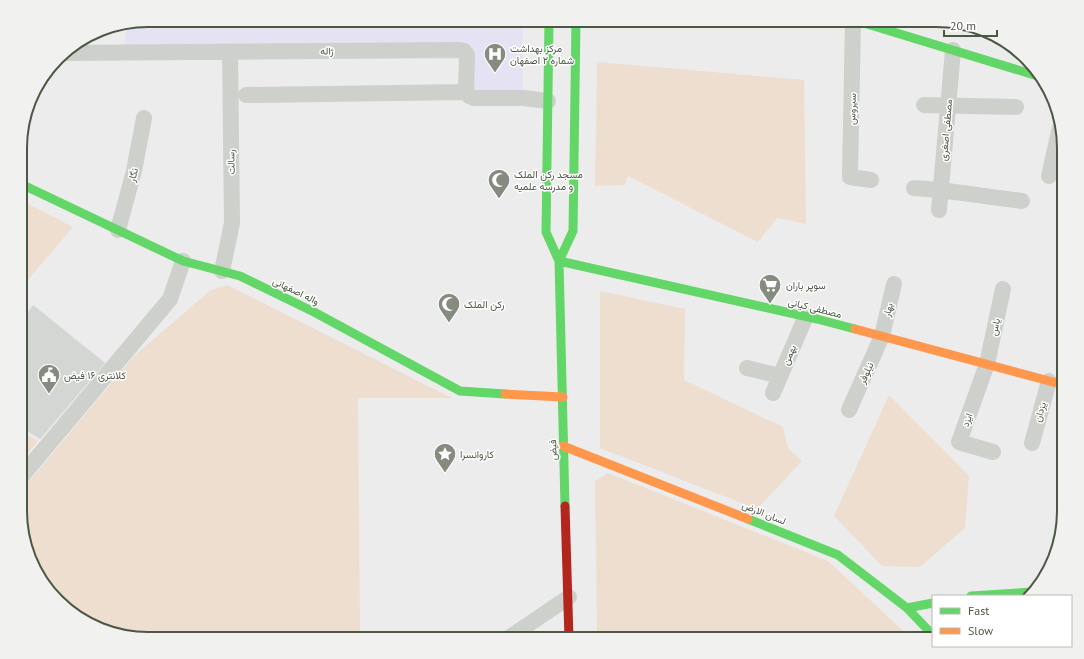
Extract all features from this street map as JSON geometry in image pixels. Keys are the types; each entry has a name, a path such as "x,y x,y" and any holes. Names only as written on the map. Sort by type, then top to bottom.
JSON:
{"street":[{"path":"549,27 546,232 559,260"},
{"path":"559,260 573,231 576,27"},
{"name":"سیروس","path":"853,27 850,177 871,180"},
{"path":"876,27 1032,74"},
{"name":"ژاله","path":"73,53 460,50 464,51 467,55 466,92"},
{"name":"مصطفی اصغری","path":"939,210 953,50"},
{"name":"رسالت","path":"222,271 232,223 230,52"},
{"path":"246,95 466,92 469,96 474,98 523,98 548,101"},
{"path":"924,105 1016,107"},
{"name":"نگار","path":"118,230 134,171 144,118"},
{"path":"1049,176 1057,140"},
{"name":"واله اصفهانی","path":"27,187 183,261 240,276 314,312 460,391 563,397"},
{"path":"914,188 1022,201"},
{"name":"مصطفی کیانی","path":"559,260 806,316 1056,383"},
{"name":"فیض","path":"559,260 569,632"},
{"path":"27,470 170,299 183,261"},
{"name":"بهار","path":"882,336 894,284"},
{"name":"یاس","path":"987,364 1003,290"},
{"name":"بهمن","path":"773,393 806,316"},
{"name":"نیلوفر","path":"850,410 882,336"},
{"name":"ایزد","path":"987,364 958,442 993,452"},
{"path":"747,368 780,376"},
{"name":"یزدان","path":"1032,443 1056,383"},
{"name":"لسان الارض","path":"564,446 838,555 907,608 928,632"},
{"path":"986,595 1026,592"},
{"path":"517,632 569,597"},
{"path":"907,608 932,603"}],"shaded area":[{"name":"مرکز بهداشت شماره ۲ اصفهان","path":"523,27 523,98 474,98 467,55 124,53 126,29 132,28"},
{"path":"597,62 804,80 806,224 777,218 758,242 628,176 625,185 595,186"},
{"path":"27,203 73,227 27,281"},
{"path":"227,285 452,398 358,398 360,632 148,632 117,628 87,616 74,607 57,591 39,565 33,550 28,527 27,484 135,355 211,290"},
{"path":"600,291 685,309 684,380 783,427 788,448 802,461 757,509 600,448"},
{"path":"889,395 969,476 965,528 920,567 882,566 834,516"},
{"path":"27,435 38,441 27,455"},
{"path":"608,473 828,561 904,632 597,632 595,481"}],"building":[{"name":"کلانتری ۱۶ فیض","path":"33,305 105,363 40,439 27,431 27,314"}],"traffic: fast":[{"path":"549,27 546,232 559,261 565,506"},
{"path":"559,261 573,231 576,27"},
{"path":"877,27 1032,74"},
{"path":"27,187 183,261 240,276 314,312 460,391 505,394"},
{"path":"559,261 817,319 855,329"},
{"path":"748,519 838,555 907,608 928,632"},
{"path":"986,595 1026,592"},
{"path":"907,608 932,603"}],"traffic: slow":[{"path":"855,329 1057,383"},
{"path":"505,394 563,397"},
{"path":"563,446 748,519"}],"traffic: jam":[{"path":"565,506 569,632"}],"place":[{"name":"مرکز بهداشت شماره ۲ اصفهان","path":"495,74"},
{"name":"مسجد رکن الملک و مدرسه علمیه","path":"499,200"},
{"name":"سوپر باران","path":"770,304"},
{"name":"رکن الملک","path":"449,324"},
{"name":"کلانتری ۱۶ فیض","path":"49,394"},
{"name":"کاروانسرا","path":"445,474"}]}
